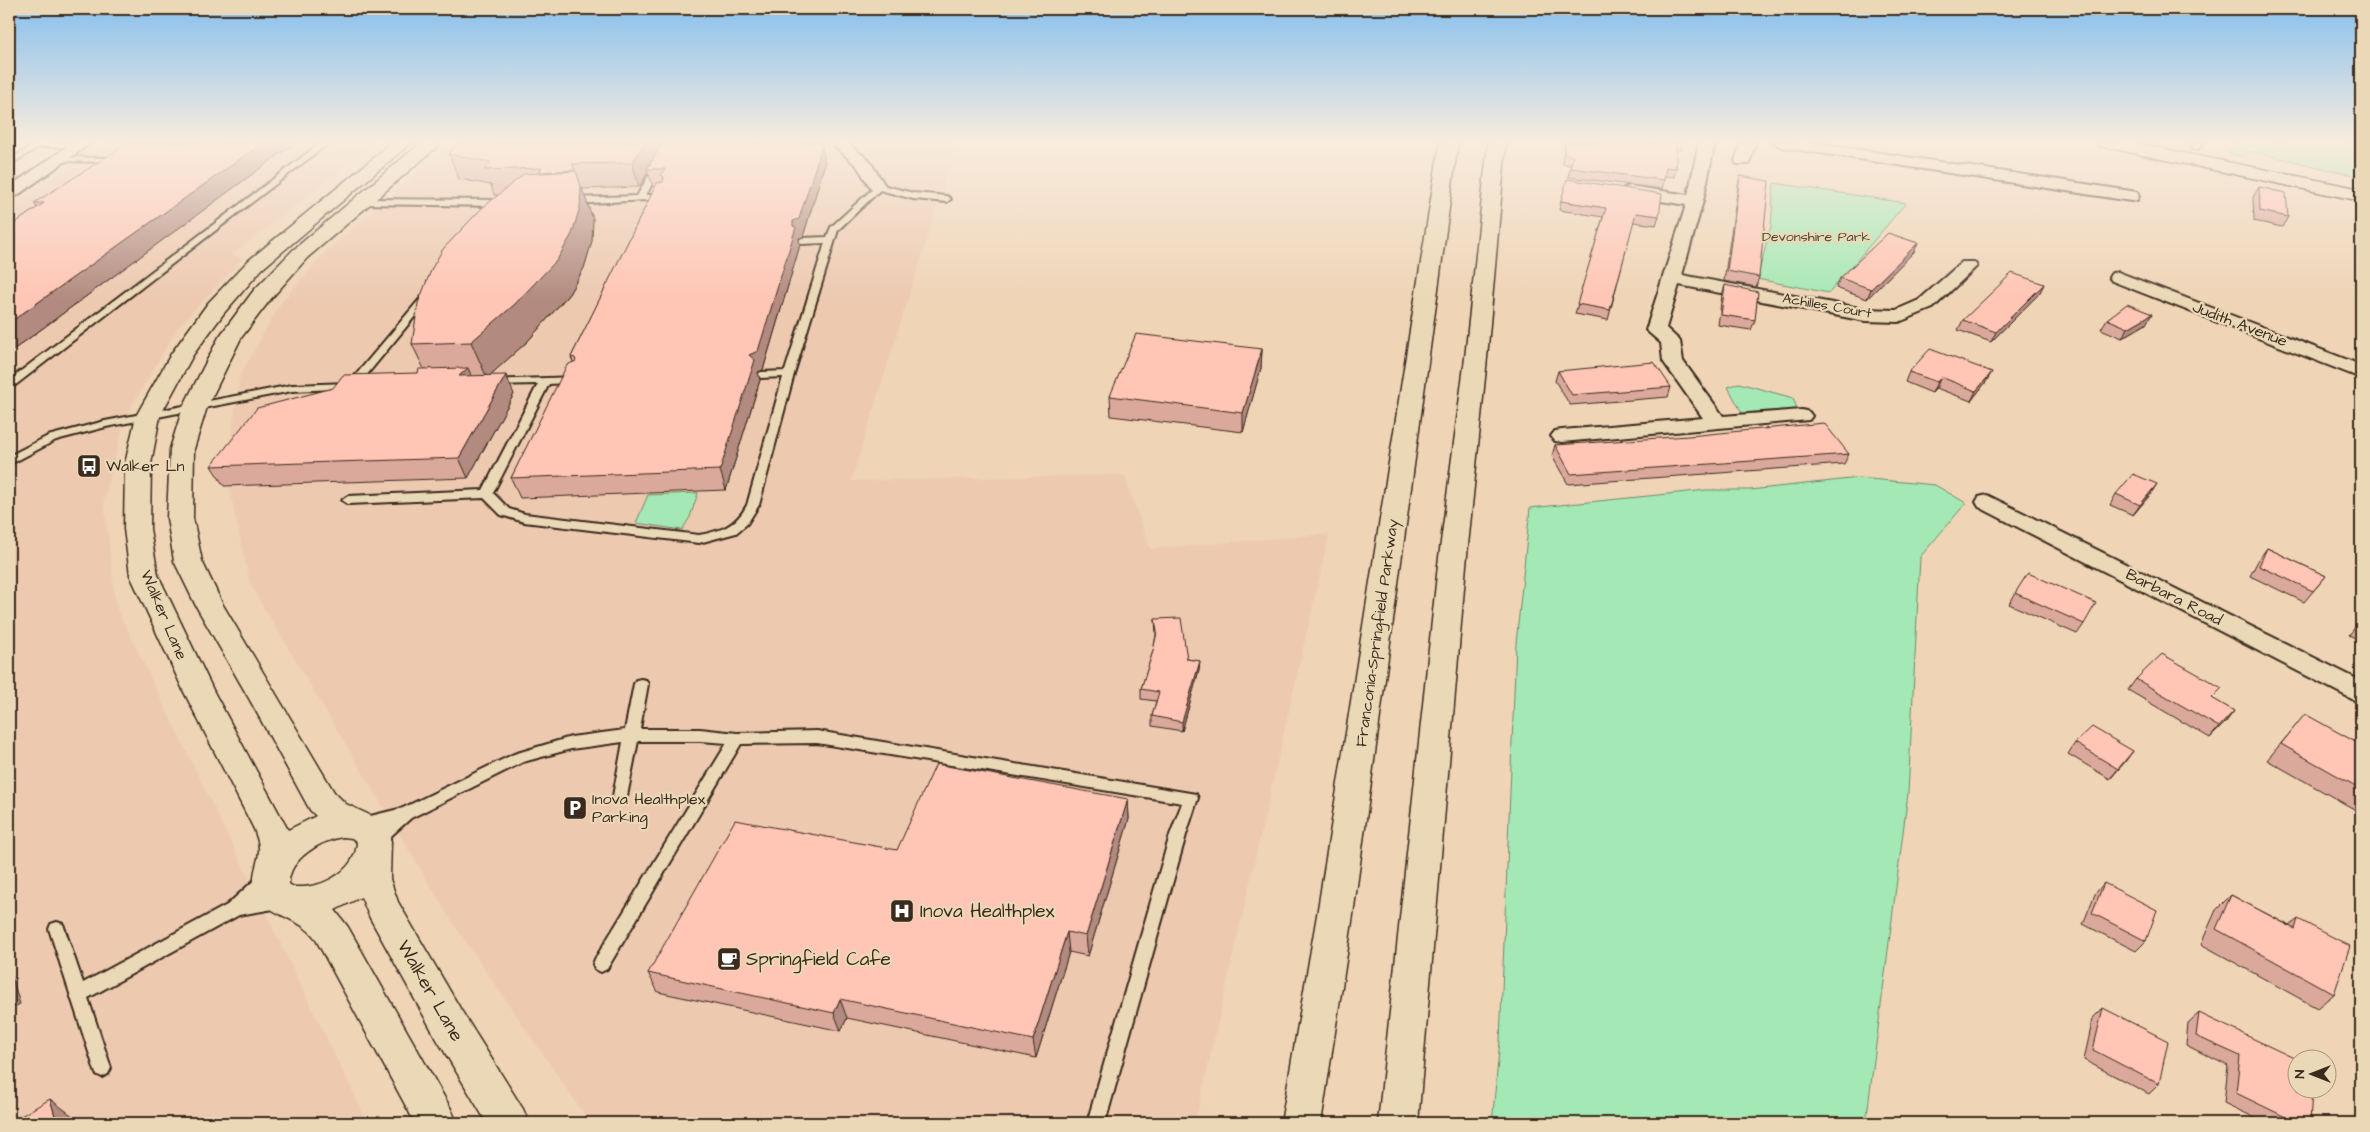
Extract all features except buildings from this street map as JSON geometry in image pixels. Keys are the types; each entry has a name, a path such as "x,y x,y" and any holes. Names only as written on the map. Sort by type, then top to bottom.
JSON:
{"main road":[{"name":"Walker Lane","path":"280,887 276,848 271,828 199,692 144,574 137,520 138,464 148,416 182,354 216,308 255,265 339,195"},
{"path":"280,887 302,903 320,901 338,893 366,870 363,838 334,814 322,801 264,695 210,606 188,561 180,518 182,449 194,407 230,337 262,295 300,254 369,195"},
{"name":"Franconia-Springfield Parkway","path":"1301,1123 1335,915 1441,195"},
{"path":"1398,1123 1452,565 1476,358 1492,195"},
{"path":"280,887 284,853 306,836 329,826 363,838"},
{"name":"Walker Lane","path":"363,838 382,907 448,1023 510,1123"},
{"path":"280,887 319,917 335,938 437,1123"}],"street":[{"path":"1654,195 1695,201"},
{"path":"1696,195 1656,330 1670,342 1673,361 1717,423"},
{"path":"2125,195 2131,196"},
{"name":"Achilles Court","path":"1670,278 1865,315 1899,316 1926,304 1968,266"},
{"name":"Judith Avenue","path":"2118,278 2361,372"},
{"path":"1562,436 1802,416"},
{"name":"Barbara Road","path":"1987,502 2361,692"}],"lane":[{"path":"9,385 257,195"},
{"path":"348,500 487,494 505,512 524,518 699,540 724,534 738,527 747,518 753,505 789,374 829,240 834,229 870,195"},
{"path":"908,195 948,200"},
{"path":"564,201 664,198"},
{"path":"361,202 507,205"},
{"path":"802,241 829,240"},
{"path":"352,386 435,287"},
{"path":"761,375 789,374"},
{"path":"477,383 577,380"},
{"path":"487,494 545,381"},
{"path":"9,462 19,454 52,438 78,430 292,388 371,386"},
{"path":"620,796 641,684"},
{"path":"363,838 381,821 406,813 519,758 571,743 632,735 700,735 737,739 817,737 1190,798 1096,1123"},
{"path":"601,964 737,739"},
{"path":"363,838 387,831 406,813"},
{"path":"233,910 258,902 280,887"},
{"path":"78,995 233,910 280,887"},
{"path":"57,929 102,1068"}],"shaded area":[{"path":"29,195 309,195 232,255 243,258 179,326 125,417 104,500 116,607 368,1123 9,1123 9,209"},
{"path":"391,195 940,195 851,481 1124,475 1150,549 1329,534 1195,1123 590,1123 451,920 250,584 226,473 240,376 280,304 327,250"}],"green space":[{"name":"Devonshire Park","path":"1773,195 1852,195 1906,203 1829,293 1757,279 1771,226"},
{"path":"1739,383 1793,398 1797,409 1742,413 1728,387"},
{"path":"1859,478 1935,485 1966,503 1920,557 1908,793 1866,1123 1492,1123 1500,1041 1516,644 1530,508 1707,490 1750,490"},
{"path":"698,493 690,517 682,530 636,523 648,495"}],"place":[{"name":"Walker Ln","path":"89,466"},
{"name":"Inova Healthplex Parking","path":"575,808"},
{"name":"Inova Healthplex","path":"902,911"},
{"name":"Springfield Cafe","path":"729,959"}]}
